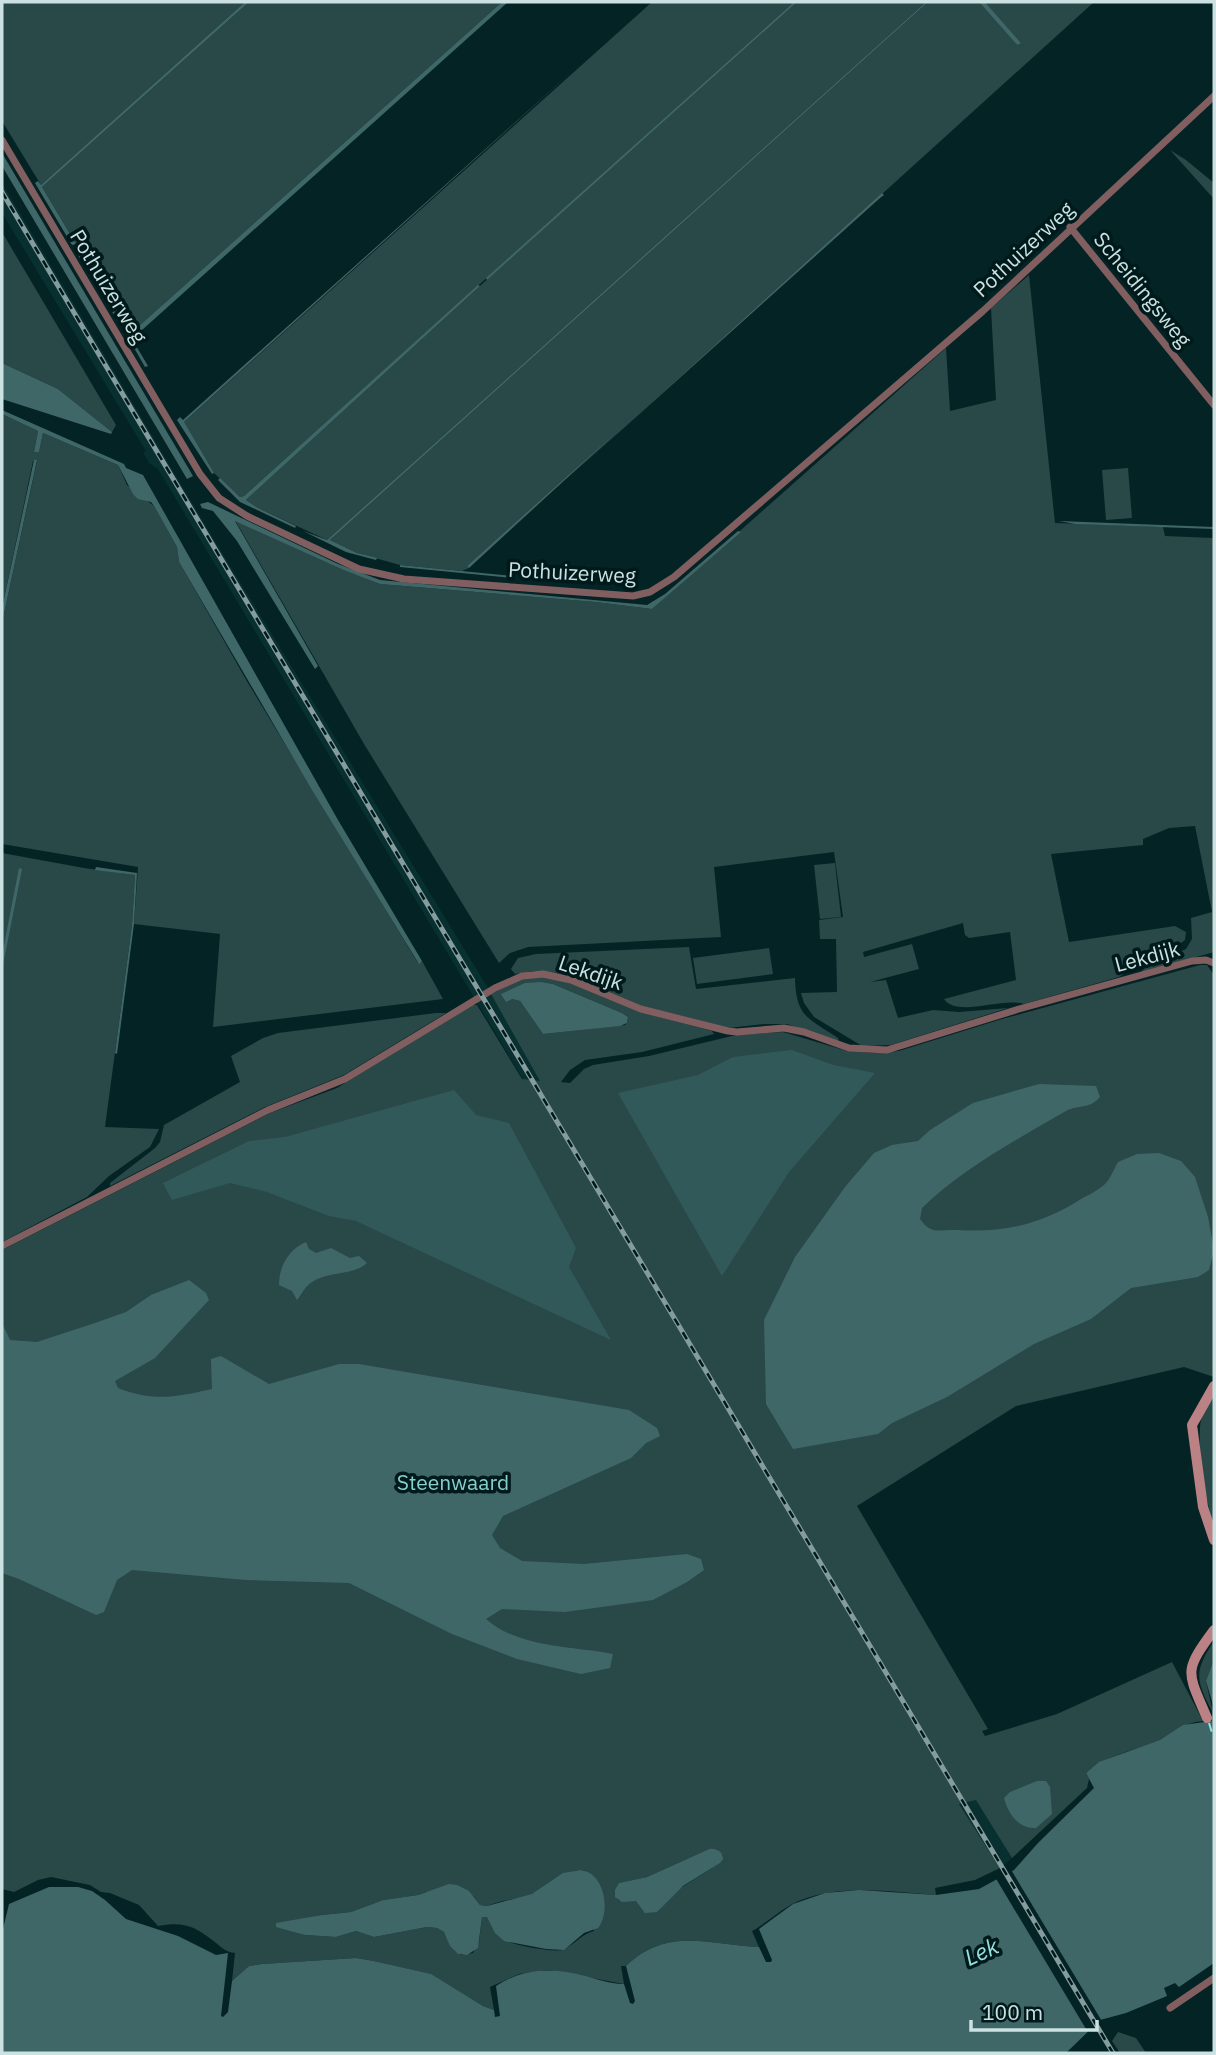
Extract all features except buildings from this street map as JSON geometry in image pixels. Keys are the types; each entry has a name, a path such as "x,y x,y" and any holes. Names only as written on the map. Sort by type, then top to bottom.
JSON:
{"street":[{"name":"Pothuizerweg","path":"2,140 200,474 219,498 247,516 359,569 404,579 634,596 650,592 674,577 982,311 1214,96"},
{"name":"Scheidingsweg","path":"1070,227 1214,405"},
{"name":"Lekdijk","path":"2,1246 268,1110 345,1079 495,988 522,976 543,974 571,980 641,1009 728,1031 784,1028 849,1048 874,1051 899,1048 1019,1009 1192,961 1206,960 1214,963"},
{"path":"1214,1386 1192,1425 1203,1507 1214,1540"},
{"path":"1207,1718 1192,1682 1191,1666 1214,1630"},
{"path":"1170,2007 1214,1978"}],"shaded area":[{"path":"2,183 207,528 488,988 554,1103 1012,1858 1000,1868 926,1753 158,469 149,463 143,452 146,451 2,213"},
{"path":"792,1050 833,1065 875,1073 789,1172 722,1276 618,1093 698,1075 733,1057"},
{"path":"454,1090 476,1115 509,1123 576,1248 569,1267 611,1340 356,1221 329,1216 267,1192 230,1183 172,1200 163,1183 249,1141 285,1137"}],"green space":[{"path":"2,2 245,2 41,185 2,121"},
{"path":"249,2 502,2 130,334 42,187"},
{"path":"652,2 794,2 240,497 214,473 183,423"},
{"path":"797,2 926,2 327,540 246,500 480,286"},
{"path":"928,2 979,2 1017,45 1020,42 985,2 1094,2 625,427 467,566 469,568 462,571 400,565 357,553 330,540"},
{"path":"1170,150 1214,183 1214,199"},
{"path":"2,232 116,425 112,432 58,389 2,363"},
{"path":"1029,275 1055,523 1163,527 1165,536 1214,538 1214,952 1140,973 1186,949 1192,939 1191,918 1212,912 1195,826 1169,828 1143,839 1143,845 1051,854 1069,942 1175,926 1186,932 1185,940 1177,946 1119,977 1024,1004 959,1007 944,999 1016,980 1010,932 969,938 965,935 963,923 863,952 864,957 912,944 919,969 870,982 886,980 898,1018 933,1010 959,1012 1008,1008 891,1045 862,1046 814,1017 804,1003 801,993 837,992 836,939 820,939 819,920 843,917 834,852 714,867 721,937 528,947 510,953 499,963 364,744 235,520 380,584 652,609 946,348 950,411 996,400 991,308"},
{"path":"2,414 38,431 34,452 39,452 43,433 118,465 127,485 154,506 177,547 179,562 248,683 418,963 422,961 443,999 213,1027 220,934 134,924 138,867 2,844 2,623 37,461 33,461 2,608"},
{"path":"1128,468 1132,518 1106,520 1102,470"},
{"path":"2,853 135,875 132,925 105,1127 159,1129 150,1147 109,1176 87,1197 2,1242"},
{"path":"835,863 841,917 820,919 814,865"},
{"path":"689,947 696,989 795,978 801,1009 811,1021 838,1038 839,1042 787,1024 728,1028 643,1006 571,977 533,971 515,974 511,969 518,958 536,954"},
{"path":"769,948 773,974 697,984 693,958"},
{"name":"Steenwaard","path":"1200,965 1207,965 1214,975 1214,1377 1184,1367 1016,1406 857,1506 988,1729 982,1731 985,1736 1057,1714 1172,1662 1203,1721 1184,1726 1158,1741 1094,1767 1086,1773 1089,1779 1087,1788 1012,1858 976,1800 959,1804 1000,1868 975,1880 935,1888 936,1895 868,1890 817,1895 794,1903 752,1931 759,1947 689,1941 657,1946 626,1966 621,1966 624,1984 549,1970 519,1974 490,1987 494,2010 430,1974 356,1958 249,1966 232,1981 235,1953 224,1950 202,1932 189,1926 158,1926 139,1905 101,1892 90,1885 51,1877 38,1880 14,1892 2,1889 2,1250 270,1113 337,1088 473,1005 477,1005 522,1079 540,1081 491,994 523,978 544,976 571,983 641,1012 712,1031 714,1034 642,1052 585,1060 570,1070 561,1082 570,1083 584,1069 593,1065 649,1056 736,1035 783,1032 847,1051 874,1053 899,1051 1002,1019","holes":["542,982 553,984 622,1013 628,1017 627,1023 543,1034 520,1001 512,999","709,1849 717,1849 723,1856 712,1868 676,1891 657,1912 636,1901 618,1900 620,1883 647,1877","574,1871 586,1871 594,1931 562,1950 512,1943 501,1935 487,1917 482,1917 479,1942 473,1953 461,1955 455,1951 444,1932 437,1928 427,1927 374,1937 356,1931 336,1937 305,1935 284,1929 283,1924 351,1912 383,1900 426,1892 473,1896 480,1905 487,1906 535,1894"]},
{"path":"446,1013 344,1075 265,1107 110,1186 110,1183 155,1148 160,1142 164,1125 240,1082 231,1056 263,1038 278,1033"},
{"path":"1214,1396 1214,1526 1203,1473 1200,1430 1203,1413"},
{"path":"1214,1641 1214,1659 1206,1681 1213,1713 1199,1677 1203,1661"},
{"path":"1118,2032 1136,2038 1146,2053 1120,2053 1112,2041"}],"water":[{"path":"245,2 249,2 42,187 76,244 72,245 35,183 38,181 41,185"},
{"path":"502,2 508,2 132,339 148,366 145,367 125,332 130,334"},
{"path":"797,2 487,280 486,278"},
{"path":"926,2 330,540 357,553 377,558 376,560 346,552 303,531 327,540"},
{"path":"979,2 985,2 1021,43 1017,45"},
{"path":"577,67 184,422 214,473 212,474 177,420 180,417 183,420"},
{"path":"2,153 193,476 187,479 2,166"},
{"path":"882,193 884,195 625,427"},
{"path":"80,252 123,324 120,325 77,253"},
{"path":"480,286 246,500 296,526 295,528 240,502 218,480 220,478 240,497 244,496"},
{"path":"2,363 58,389 112,432 111,434 2,399"},
{"path":"2,410 143,475 338,820 422,961 419,964 312,790 179,562 177,547 151,502 138,499 133,494 118,465 43,433 39,452 34,452 38,431 2,414"},
{"path":"619,430 469,568 467,566"},
{"path":"34,460 37,460 2,623 2,608"},
{"path":"208,502 338,564 380,580 647,605 665,594 738,531 741,532 652,609 380,584 235,521 318,666 315,669 237,541 213,511 202,508 200,504"},
{"path":"1059,521 1214,527 1214,529 1075,524"},
{"path":"400,565 513,576 512,578"},
{"path":"96,867 137,873 134,924 117,1054 135,875 95,870"},
{"path":"19,868 22,869 2,970 2,955"},
{"path":"525,983 553,984 622,1013 628,1017 627,1023 543,1034 520,1001 512,999 506,1002 501,994"},
{"path":"1039,1084 1096,1086 1100,1097 1092,1104 1066,1111 991,1155 955,1180 922,1208 920,1219 924,1224 937,1231 975,1231 1007,1228 1037,1221 1102,1187 1118,1162 1137,1154 1159,1153 1181,1161 1195,1177 1208,1217 1214,1250 1209,1270 1198,1277 1131,1288 1091,1319 1034,1344 947,1397 892,1423 878,1434 793,1449 766,1404 764,1320 795,1257 845,1187 874,1153 892,1145 918,1141 930,1130 973,1103"},
{"path":"306,1242 309,1249 316,1253 331,1248 350,1258 359,1256 367,1263 354,1270 312,1282 297,1300 292,1291 279,1285 279,1278 290,1254"},
{"path":"189,1280 206,1293 209,1300 155,1358 115,1381 118,1388 154,1397 212,1389 211,1359 221,1356 269,1384 339,1364 359,1364 629,1410 657,1428 660,1436 646,1443 631,1458 503,1516 492,1535 500,1548 522,1561 584,1564 687,1554 701,1559 704,1570 653,1600 565,1612 502,1609 486,1619 499,1629 530,1641 613,1654 610,1668 581,1674 517,1659 452,1634 349,1583 246,1580 132,1570 117,1580 104,1612 96,1615 2,1573 2,1323 10,1340 37,1342 126,1312 151,1295"},
{"name":"Lek","path":"1214,1659 1214,1963 1179,1987 1175,1983 1164,1988 1167,1996 1126,2013 1100,2020 1066,2053 2,2053 2,1933 9,1904 49,1887 78,1887 92,1891 126,1919 178,1936 216,1955 228,1953 223,2017 228,2012 232,1981 249,1966 262,1964 356,1958 374,1961 431,1974 494,2010 495,2017 500,2016 496,1986 516,1976 547,1970 570,1972 624,1984 630,2003 633,2004 635,2001 626,1966 657,1946 673,1942 759,1947 766,1962 771,1962 759,1929 793,1904 825,1893 859,1890 936,1895 979,1889 1014,1870 1094,1788 1086,1773 1099,1762 1160,1740 1183,1725 1212,1721 1213,1705 1206,1681"},
{"path":"1037,1781 1046,1781 1050,1787 1052,1814 1036,1828 1030,1828 1015,1819 1004,1798 1010,1792"},
{"path":"709,1849 720,1852 723,1859 720,1863 683,1886 657,1912 645,1913 636,1901 622,1902 615,1897 619,1883 647,1877"},
{"path":"580,1870 588,1872 600,1885 605,1903 604,1912 598,1928 584,1933 564,1950 504,1941 495,1933 487,1917 482,1917 478,1948 467,1955 458,1954 450,1946 444,1932 437,1928 427,1927 374,1937 356,1931 336,1937 305,1935 276,1927 276,1923 351,1912 383,1900 418,1895 449,1884 469,1891 480,1905 487,1906 532,1894 563,1873"}],"pier":[{"path":"1010,1868 1103,2023 1089,2034 995,1877"}],"ferry route":[{"path":"1209,1723 1214,1739"}],"railway":[{"path":"2,192 1113,2053"}]}
